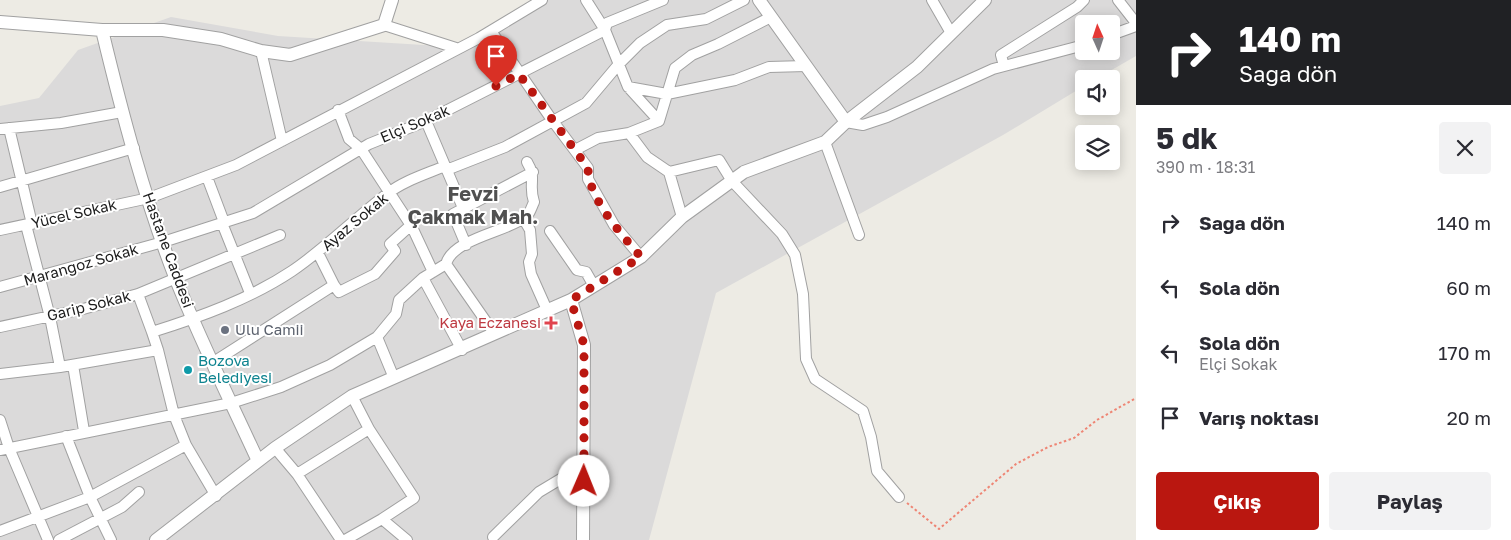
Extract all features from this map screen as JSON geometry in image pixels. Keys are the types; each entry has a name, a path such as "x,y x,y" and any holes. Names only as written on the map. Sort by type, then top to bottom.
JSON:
{"street":[{"path":"384,25 392,0"},
{"name":"Yücel Sokak","path":"0,230 148,198 207,177 282,141 338,110 378,91 491,31 542,0"},
{"path":"586,0 605,30 628,87 660,121"},
{"name":"Elçi Sokak","path":"163,242 253,214 361,149 426,121 605,30 607,23 663,0"},
{"name":"Ayaz Sokak","path":"152,332 194,319 291,272 318,253 388,193 445,166 449,168 458,166 505,147 586,103 618,65 640,43 667,25 706,20 744,0"},
{"path":"759,0 846,122 863,126 993,69 1075,47"},
{"path":"932,0 951,34"},
{"path":"156,540 216,496 275,448 352,396 462,350 494,333 571,300 641,257 682,217 744,172 825,142 846,122 917,67 985,0"},
{"path":"1004,66 1001,55 1077,7 1084,0"},
{"path":"1118,0 1136,25 1120,31"},
{"path":"660,121 674,68 692,54 718,44 771,18"},
{"path":"0,22 102,30 163,30 221,39 260,51 290,55 384,25 456,48"},
{"name":"Hastane Caddesi","path":"102,30 122,112 148,198 176,278 212,363 258,461"},
{"path":"491,31 519,74 588,168 588,179 614,225 641,257"},
{"path":"260,51 282,141"},
{"path":"628,87 667,94 735,80 769,67 806,66"},
{"path":"338,110 349,139 361,149 388,193 411,225 433,272"},
{"path":"60,367 50,317 39,277 21,180 5,129 61,123 122,112"},
{"path":"426,121 463,208"},
{"path":"575,150 598,138 629,133 660,121"},
{"path":"629,133 647,157 669,172 682,217"},
{"path":"825,142 859,235"},
{"path":"0,187 134,148"},
{"path":"669,172 719,160 732,181 782,234 795,255 803,294 806,359 815,379 863,411 871,437 877,471 899,497"},
{"path":"4,449 84,431 231,403 281,386 330,365 377,337 396,314 399,300 423,278 446,264 448,257 466,245 527,216 534,202 531,194 533,172 527,162"},
{"path":"466,245 453,214 533,172"},
{"path":"207,177 250,293"},
{"path":"523,218 530,230 532,254 529,262 531,274 547,310"},
{"path":"318,253 339,292 375,274 394,251 390,244 411,225"},
{"path":"550,231 577,270 586,272 594,286"},
{"name":"Garip Sokak","path":"0,327 50,317 138,294 280,235"},
{"name":"Marangoz Sokak","path":"0,287 163,242"},
{"path":"446,264 494,333"},
{"path":"423,278 462,350"},
{"path":"212,363 334,285"},
{"path":"138,294 158,350 174,415 186,445 216,496"},
{"path":"571,300 584,345 583,540"},
{"path":"377,337 394,378"},
{"path":"0,374 60,367 158,350"},
{"path":"73,364 84,431"},
{"path":"275,448 298,474 343,540 382,520 414,498 369,429 352,396"},
{"path":"0,420 4,449 48,540"},
{"path":"298,474 369,429"},
{"path":"66,436 90,496 111,540"},
{"path":"0,531 90,496 186,445"},
{"path":"493,537 539,492 584,465"},
{"path":"59,540 122,507 139,492"},
{"path":"382,520 407,540"}],"path":[{"path":"899,497 939,529 1016,464 1048,447 1074,438 1096,420 1136,398"}],"shaded area":[{"path":"546,0 1136,0 1136,56 1112,70 1075,70 1075,91 1003,135 716,293 649,540 0,540 0,106 39,98 78,50 171,17 278,36 456,47"}],"place":[{"name":"Kaya Eczanesi","path":"551,323"},
{"name":"Ulu Camii","path":"225,330"},
{"name":"Bozova Belediyesi","path":"188,370"}],"district":[{"name":"Fevzi Çakmak Mah.","path":"473,206"}],"route":[{"path":"496,86 519,74 588,168 588,179 614,225 641,257 571,300 580,324 584,345 584,481"}]}
